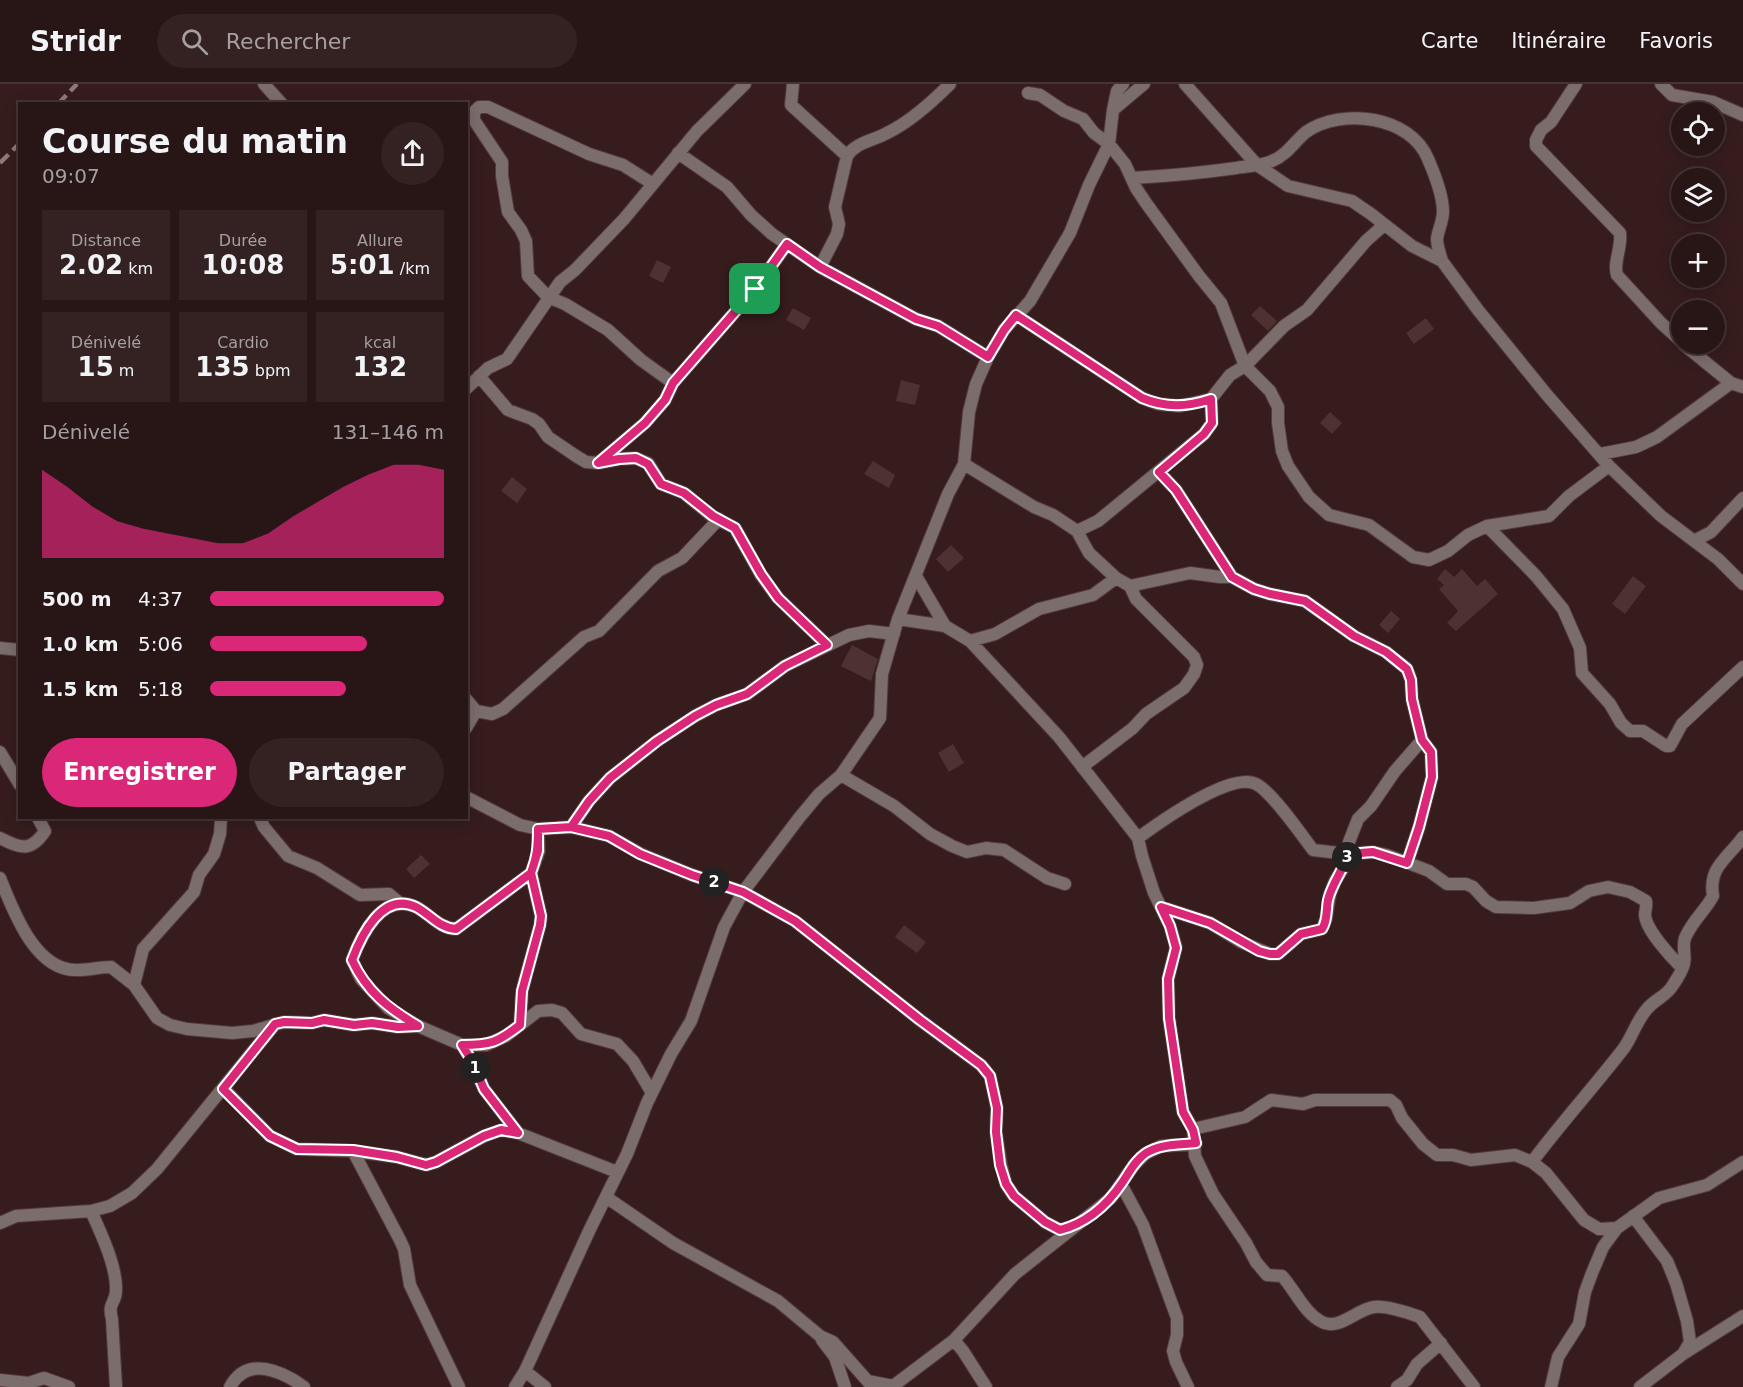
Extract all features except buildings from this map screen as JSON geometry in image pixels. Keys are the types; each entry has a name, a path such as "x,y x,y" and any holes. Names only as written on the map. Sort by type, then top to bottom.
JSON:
{"street":[{"path":"264,84 281,102"},
{"path":"468,387 488,368 507,359 560,282 575,270 624,219 697,131 745,84"},
{"path":"793,84 791,105 847,156"},
{"path":"820,267 837,234 839,224 835,207 847,156 858,144 888,133 950,84"},
{"path":"515,1387 525,1371 627,1154 670,1054 691,1021 724,927 743,892 819,794 841,775 880,718 882,674 898,619 948,494 964,464 969,412 976,384 1004,330 1030,301 1070,233 1089,185 1109,144 1113,110 1123,84"},
{"path":"1113,110 1143,84"},
{"path":"1185,84 1257,165 1288,186 1352,201 1412,246 1442,261"},
{"path":"1576,84 1551,122 1540,130 1536,146 1620,233 1621,243 1615,268 1617,275 1671,333"},
{"path":"1661,84 1672,95 1713,102 1743,115"},
{"path":"1028,93 1041,94 1064,111 1083,119 1094,133 1109,144 1125,164 1146,203 1185,258 1221,303 1245,366 1270,391 1278,407 1281,451 1288,466 1309,497 1329,514 1369,525 1413,557 1429,560 1448,551 1468,535 1486,526 1549,516 1569,496 1609,466"},
{"path":"653,184 623,165 589,154 488,107 479,107 474,112 474,120 502,162 508,212 526,241 528,276 548,297 608,330 641,360 673,383"},
{"path":"1132,178 1178,176 1271,162 1286,154 1306,133 1326,122 1356,116 1403,131 1420,144 1428,158 1438,186 1443,212 1437,241 1442,261 1478,310 1547,395 1609,466 1661,516 1718,559 1743,584"},
{"path":"678,153 727,187 772,234 820,267 916,319 938,326 988,357"},
{"path":"1016,315 1142,398 1158,404 1180,406 1211,399 1230,375 1245,366 1284,326 1307,310 1366,241 1384,225"},
{"path":"598,463 645,423 665,400 673,383 755,289 787,244"},
{"path":"1600,454 1636,447 1657,437 1737,385 1696,354"},
{"path":"479,376 508,410 532,419 539,424 548,437 586,462 598,463 636,458 648,464 661,484 684,493 735,528 761,574 778,598 827,645"},
{"path":"1077,531 1098,521 1204,434 1212,423 1211,399"},
{"path":"964,464 1034,507 1053,514 1077,531 1089,553 1116,578 1130,586 1136,599 1194,657 1197,665 1194,674 1184,688 1155,708 1082,767"},
{"path":"1159,472 1176,490 1232,577"},
{"path":"1694,541 1711,532 1743,498"},
{"path":"468,701 476,711 492,714 503,709 585,637 599,631 658,571 682,558 719,519"},
{"path":"1486,526 1536,576 1563,609 1580,648 1582,673 1610,704 1621,723 1630,731 1643,731 1666,746 1670,746 1682,724 1743,667"},
{"path":"1130,586 1190,573 1232,577 1254,589 1305,601 1354,636 1386,652 1400,662 1407,669 1411,680 1412,699 1422,740 1431,752 1432,777 1407,863"},
{"path":"916,576 945,626"},
{"path":"970,641 995,634 1039,609 1093,596 1116,578"},
{"path":"898,619 945,626 970,641 1059,737 1138,838 1142,856 1170,926 1176,948 1168,979 1169,1018 1183,1112 1193,1130 1196,1143 1195,1156 1213,1194 1256,1262 1267,1275 1282,1276 1312,1315 1324,1323 1335,1324 1359,1310 1377,1306 1420,1317 1474,1387"},
{"path":"571,827 589,801 610,778 657,741 695,716 716,705 747,694 785,666 849,635 869,631 894,634"},
{"path":"0,648 18,650"},
{"path":"468,725 476,711"},
{"path":"1161,907 1210,923 1259,951 1270,954 1278,954 1301,934 1322,929 1333,885 1344,867 1348,854 1348,842 1358,819 1371,806 1395,771 1422,740"},
{"path":"0,752 18,782"},
{"path":"841,775 894,806 930,834 952,846 967,852 986,848 1004,850 1047,878 1065,884"},
{"path":"1138,838 1217,789 1234,782 1249,781 1259,785 1313,850 1348,854 1373,852 1429,871 1448,885 1473,886 1486,901 1496,906 1534,908 1570,903 1589,891 1608,887 1630,892 1646,901 1647,922 1661,946 1682,968"},
{"path":"468,798 520,825 538,829 571,827 609,836 640,854 743,892 795,921 981,1065 990,1076 997,1108 996,1132 1000,1165 1006,1184 1014,1196 1045,1222 1060,1230 1077,1225"},
{"path":"0,838 24,848 33,845 45,831 39,819"},
{"path":"134,985 143,949 194,892 199,875 214,854 220,834 220,819"},
{"path":"260,819 264,827 288,856 317,868 360,895 389,894 401,904"},
{"path":"520,1025 522,991 541,916 531,873 538,851 538,829"},
{"path":"1532,1162 1624,1048 1647,1008 1667,994 1684,964 1683,946 1686,936 1713,896 1711,885 1716,868 1743,837"},
{"path":"531,873 456,929 447,929 417,908 401,904 393,905 375,917 361,936 352,960 361,979 388,1008 418,1026 462,1045 486,1045 506,1036 538,1011 552,1010 562,1013 581,1034 617,1044 633,1060 652,1093"},
{"path":"0,878 27,936 54,964 77,970 111,967 134,985 157,1018 170,1025 232,1034 284,1022 312,1023 324,1020 354,1025 372,1023 398,1027 418,1026"},
{"path":"0,1223 16,1216 91,1211 110,1206 132,1192 157,1169 275,1024"},
{"path":"462,1045 484,1089 518,1133"},
{"path":"223,1089 270,1136 297,1149 353,1150 397,1157 426,1165 501,1130 518,1133 617,1172"},
{"path":"1193,1130 1245,1117 1271,1100 1304,1104 1315,1100 1368,1102 1390,1100 1396,1105 1409,1128 1437,1155 1453,1155 1471,1160 1515,1155 1532,1162 1546,1173 1584,1220 1599,1229 1617,1228"},
{"path":"606,1197 673,1243 778,1302 820,1336 833,1342 871,1384 893,1386 954,1341 1015,1274 1111,1198 1134,1165 1145,1154 1161,1146 1196,1143"},
{"path":"353,1150 400,1240 410,1285 459,1387"},
{"path":"1551,1387 1558,1358 1579,1324 1585,1292 1603,1247 1617,1228 1659,1198 1707,1185 1743,1162"},
{"path":"1121,1184 1143,1225 1178,1318 1173,1351 1188,1387"},
{"path":"91,1211 100,1230 116,1280 116,1296 109,1310 112,1319 116,1387"},
{"path":"1633,1216 1667,1261 1676,1283 1687,1321 1690,1342 1683,1354"},
{"path":"1640,1387 1683,1354 1743,1316"},
{"path":"820,1336 835,1357 845,1387"},
{"path":"954,1341 986,1387"},
{"path":"1397,1387 1407,1380 1417,1364 1441,1343"},
{"path":"230,1387 234,1380 243,1373 261,1367 289,1376 304,1387"},
{"path":"525,1371 545,1387"},
{"path":"0,1380 29,1383 44,1377 69,1387"}],"railway":[{"path":"60,102 77,84"},
{"path":"0,163 18,145"}],"route":[{"path":"755,289 673,383 665,400 645,423 598,463 636,458 648,464 661,484 684,493 713,516 735,528 761,574 778,598 827,645 785,666 747,694 706,710 657,741 610,778 589,801 571,827 538,829 538,851 531,873 541,916 532,957 524,979 520,1025 506,1036 486,1045 462,1045 484,1089 518,1133 501,1130 426,1165 397,1157 353,1150 297,1149 270,1136 223,1089 275,1024 312,1023 324,1020 354,1025 372,1023 398,1027 418,1026 388,1008 361,979 352,960 361,936 375,917 393,905 408,905 417,908 447,929 456,929 531,873 535,863 538,851 538,829 571,827 609,836 640,854 743,892 795,921 981,1065 990,1076 997,1108 996,1132 1000,1165 1006,1184 1014,1196 1045,1222 1060,1230 1077,1225 1111,1198 1134,1165 1145,1154 1161,1146 1196,1143 1193,1130 1183,1112 1175,1063 1169,1018 1168,979 1176,948 1170,926 1161,907 1210,923 1259,951 1278,954 1301,934 1322,929 1333,885 1344,867 1348,854 1373,852 1407,863 1432,777 1431,752 1422,740 1412,699 1411,680 1407,669 1400,662 1386,652 1354,636 1305,601 1254,589 1232,577 1176,490 1159,472 1204,434 1212,423 1211,399 1180,406 1158,404 1142,398 1016,315 988,357 938,326 916,319 820,267 787,244 755,289"}]}
